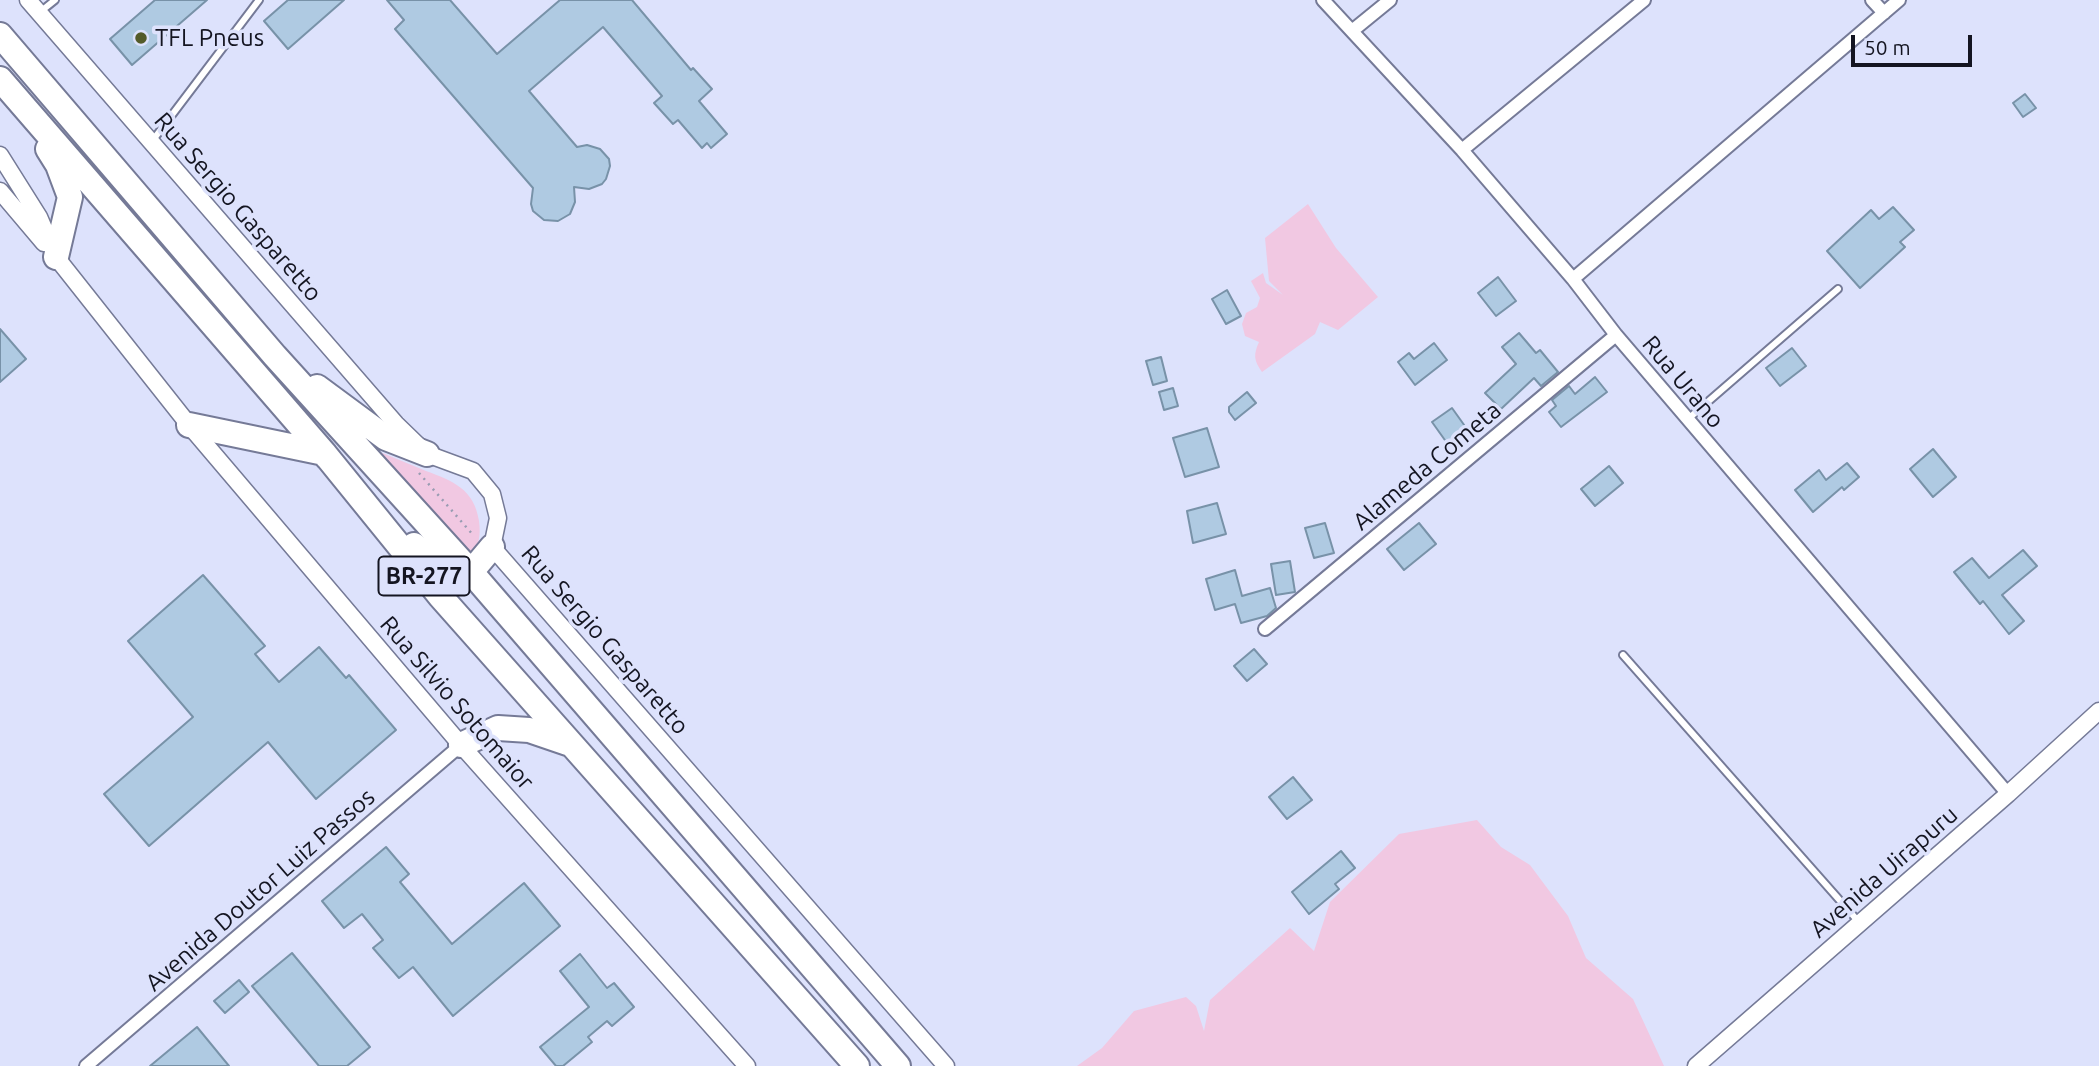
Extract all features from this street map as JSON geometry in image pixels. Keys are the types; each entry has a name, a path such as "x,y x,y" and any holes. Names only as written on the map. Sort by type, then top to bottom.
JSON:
{"highway":[{"name":"BR-277","path":"0,35 275,356 471,572 898,1066"},
{"name":"BR-277","path":"0,79 324,453 440,596 857,1066"},
{"path":"21,103 58,165 70,197 56,257"},
{"path":"275,356 421,462"},
{"path":"188,425 324,453 430,561 455,577 471,572 490,550"},
{"path":"461,745 498,728 529,730 571,744"}],"street":[{"name":"Rua Urano","path":"1323,0 1462,150 1573,279 1616,335 2008,794"},
{"path":"1352,31 1390,0"},
{"path":"1462,150 1643,0"},
{"path":"1872,0 1884,13"},
{"path":"1573,279 1899,0"},
{"name":"Rua Sergio Gasparetto","path":"34,6 396,424 421,462 473,471 492,494 498,518 490,550 946,1066"},
{"name":"Rua Silvio Sotomaior","path":"0,155 24,190 56,257 188,425 461,745 747,1066"},
{"path":"0,191 56,257"},
{"name":"Alameda Cometa","path":"1265,629 1616,335"},
{"name":"Avenida Uirapuru","path":"1696,1066 2008,794 2099,711"},
{"name":"Avenida Doutor Luiz Passos","path":"86,1066 461,745"}],"lane":[{"path":"34,6 55,0"},
{"path":"151,142 259,0"},
{"path":"1688,419 1838,289"},
{"path":"1623,655 1860,923"}],"path":[{"path":"421,462 490,550"}],"shaded area":[{"path":"1308,204 1336,248 1378,297 1338,330 1320,322 1315,334 1262,372 1255,358 1259,342 1245,336 1242,324 1246,313 1257,307 1260,298 1251,281 1263,273 1266,283 1283,295 1269,281 1265,238"},
{"path":"380,452 445,479 467,494 476,510 480,526 477,545 470,557"},
{"path":"1477,820 1501,847 1530,865 1568,916 1586,958 1633,999 1664,1066 1077,1066 1102,1048 1134,1011 1186,997 1196,1006 1204,1031 1210,1000 1290,928 1314,951 1330,902 1399,834"}],"building":[{"path":"155,0 207,0 132,65 110,39"},
{"path":"288,0 344,0 288,49 264,21"},
{"path":"387,0 450,0 497,54 560,0 632,0 691,70 693,68 712,89 699,101 727,134 711,148 707,143 702,148 678,120 673,124 654,103 662,96 603,27 529,91 577,147 587,145 600,149 609,159 610,166 602,184 589,189 574,187 575,202 570,214 558,221 544,220 533,211 533,188 395,29 404,20"},
{"path":"2025,94 2036,108 2023,117 2013,103"},
{"path":"1893,207 1914,230 1900,242 1905,247 1860,288 1827,251 1871,210 1879,219"},
{"path":"1498,277 1516,301 1496,316 1478,293"},
{"path":"1227,290 1241,316 1226,324 1212,299"},
{"path":"0,329 26,359 0,382"},
{"path":"1519,333 1536,353 1540,350 1558,372 1541,386 1534,378 1501,409 1485,393 1516,364 1502,347"},
{"path":"1434,343 1447,360 1415,385 1398,362 1409,353 1414,359"},
{"path":"1792,348 1806,366 1780,386 1766,368"},
{"path":"1161,357 1167,381 1153,385 1146,361"},
{"path":"1595,377 1607,392 1561,427 1549,412 1556,406 1552,400 1569,386 1575,394"},
{"path":"1173,388 1178,406 1164,410 1159,392"},
{"path":"1247,392 1256,403 1235,420 1229,407"},
{"path":"1452,408 1467,429 1447,443 1432,422"},
{"path":"1207,428 1219,467 1185,477 1173,438"},
{"path":"1933,449 1956,477 1933,497 1910,469"},
{"path":"1847,463 1859,477 1844,490 1842,487 1813,512 1795,490 1819,470 1826,480"},
{"path":"1609,466 1623,483 1595,506 1581,489"},
{"path":"1217,503 1226,534 1193,543 1187,511"},
{"path":"1325,523 1334,553 1314,558 1305,528"},
{"path":"1419,523 1436,544 1404,570 1387,549"},
{"path":"2023,550 2037,566 2002,595 2024,621 2009,634 1983,601 1980,604 1954,572 1972,558 1989,578"},
{"path":"1290,561 1295,592 1276,595 1271,564"},
{"path":"1235,570 1242,596 1270,588 1276,608 1267,616 1241,623 1235,604 1215,610 1206,579"},
{"path":"203,575 265,646 255,654 279,682 319,647 346,678 349,675 396,730 316,799 268,742 149,846 104,794 193,717 128,641"},
{"path":"1254,649 1267,664 1247,681 1234,666"},
{"path":"1293,777 1312,800 1287,819 1269,797"},
{"path":"386,847 409,874 400,882 452,944 524,883 560,926 453,1016 413,967 399,978 373,948 383,940 362,914 344,928 322,901"},
{"path":"1341,851 1355,868 1335,884 1339,889 1309,914 1292,892"},
{"path":"292,953 370,1047 347,1066 319,1066 252,986"},
{"path":"580,954 607,988 614,983 634,1007 612,1026 607,1021 588,1037 592,1042 563,1066 556,1066 540,1047 589,1007 560,971"},
{"path":"239,980 249,992 225,1013 214,1001"},
{"path":"197,1027 229,1066 150,1066"}],"place":[{"name":"TFL Pneus","path":"141,38"}]}
